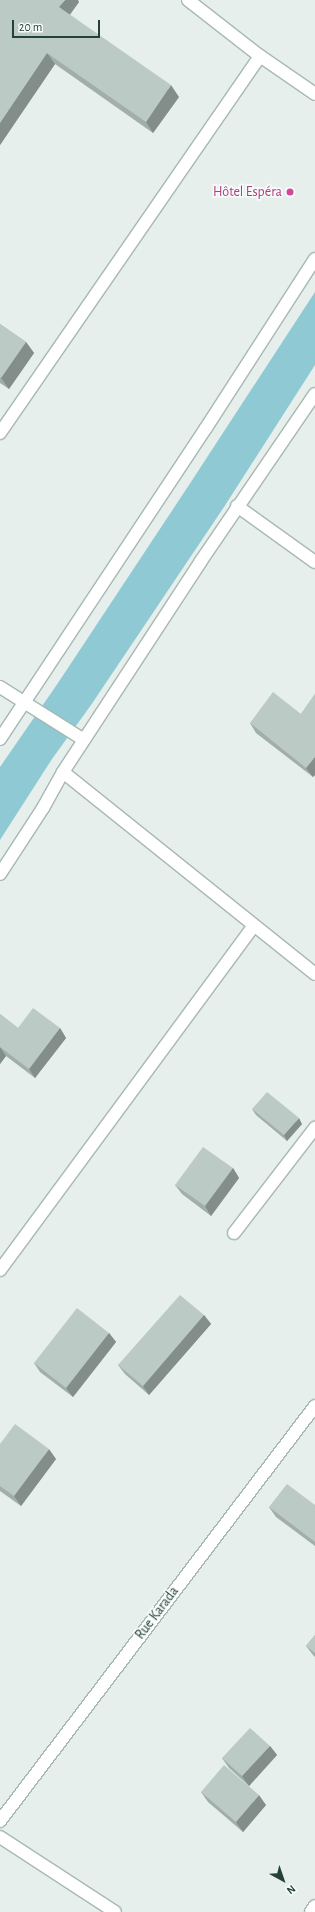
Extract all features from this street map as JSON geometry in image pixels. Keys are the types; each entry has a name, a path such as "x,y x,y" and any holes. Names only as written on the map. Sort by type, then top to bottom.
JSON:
{"street":[{"path":"188,0 260,56 315,94"},
{"path":"0,433 260,56"},
{"path":"0,738 206,428 315,259"},
{"path":"0,874 43,808 63,772 237,506 315,394"},
{"path":"237,506 315,562"},
{"path":"0,687 84,740"},
{"path":"63,772 315,974"},
{"path":"0,1270 254,926"},
{"path":"234,1233 315,1128"},
{"name":"Rue Karada","path":"0,1820 313,1411"},
{"path":"0,1837 115,1912"},
{"path":"311,1912 315,1906"}],"water":[{"path":"315,292 315,365 224,507 91,705 52,759 0,840 0,767 58,683"}],"building":[{"path":"0,0 65,0 59,7 171,85 146,122 47,53 0,123"},
{"path":"0,324 26,342 1,378 0,377"},
{"path":"273,692 301,714 315,694 315,757 306,768 250,723"},
{"path":"33,1008 60,1028 29,1069 0,1047 0,1014 18,1028"},
{"path":"267,1092 299,1118 284,1135 252,1109"},
{"path":"203,1147 233,1168 205,1206 175,1185"},
{"path":"180,1295 204,1315 143,1386 118,1365"},
{"path":"77,1308 109,1333 66,1388 34,1363"},
{"path":"15,1424 49,1449 14,1496 0,1486 0,1444"},
{"path":"287,1484 315,1505 315,1542 269,1507"},
{"path":"315,1635 315,1653 306,1646"},
{"path":"250,1728 270,1746 242,1776 222,1758"},
{"path":"224,1765 259,1795 236,1822 201,1792"}],"place":[{"name":"Hôtel Espéra","path":"290,192"}]}
